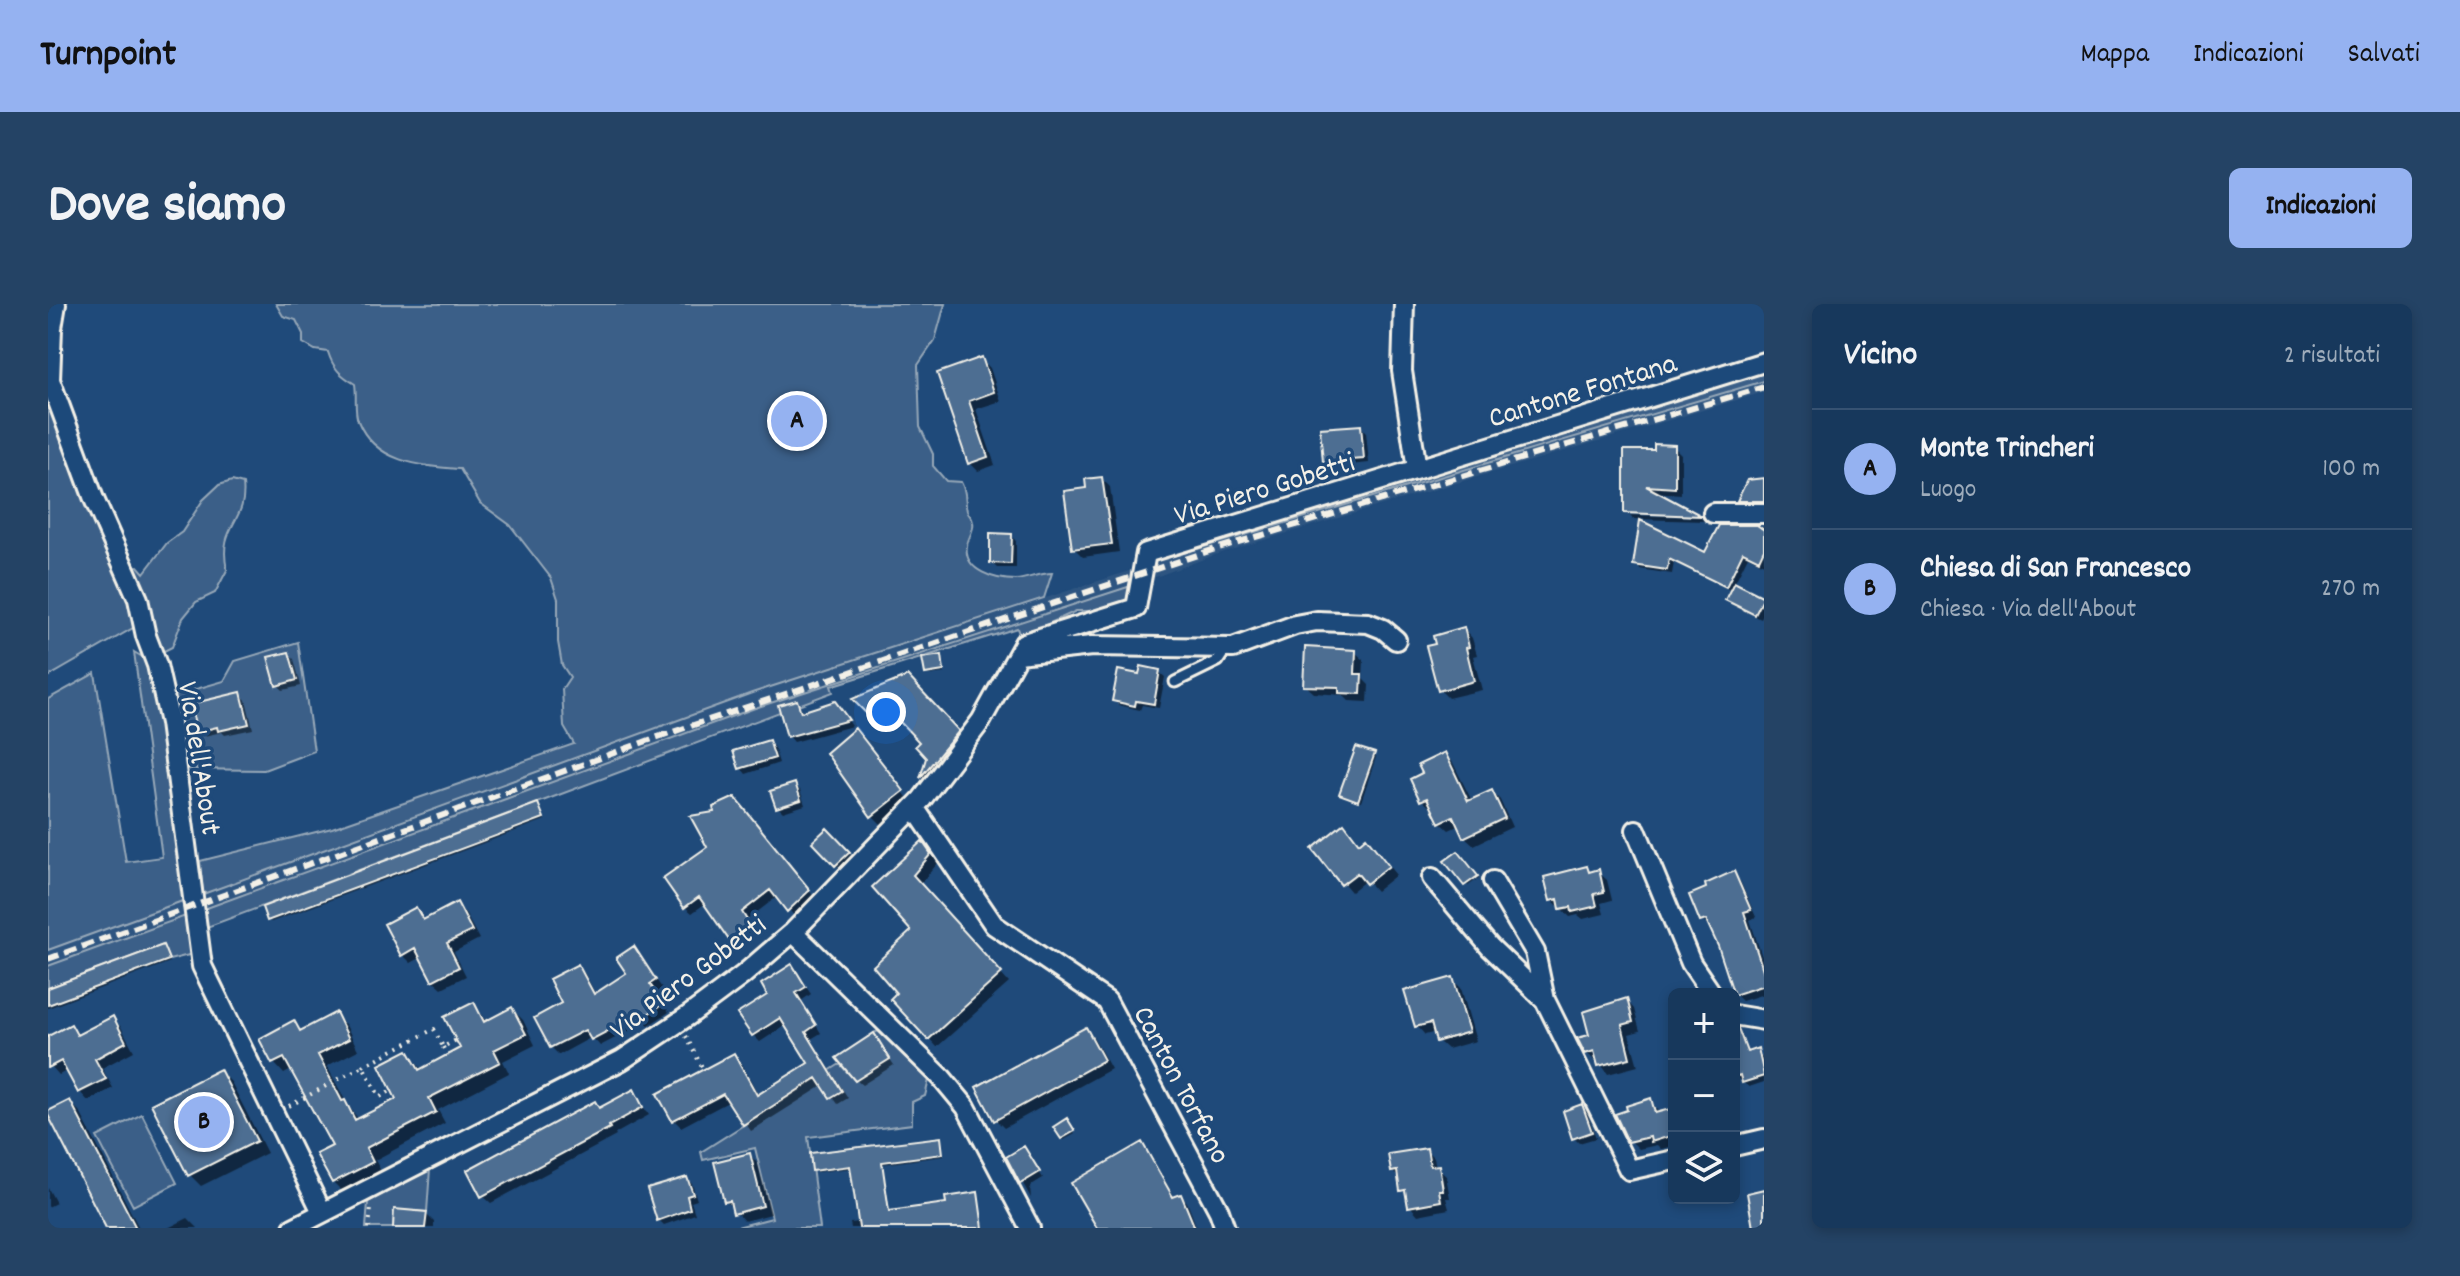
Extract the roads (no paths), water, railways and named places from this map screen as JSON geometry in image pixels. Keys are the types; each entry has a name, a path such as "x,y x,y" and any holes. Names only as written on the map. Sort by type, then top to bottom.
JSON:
{"street":[{"name":"Via dell'About","path":"56,304 50,380 94,499 138,599 146,636 157,665 170,723 202,966 322,1212"},
{"path":"1404,304 1402,371 1417,469"},
{"name":"Cantone Fontana","path":"1417,469 1764,362"},
{"name":"Via Piero Gobetti","path":"293,1228 622,1060 743,975 793,932 914,807 981,721 1024,643 1136,608 1146,553 1417,469"},
{"path":"1713,513 1764,513"},
{"path":"1018,654 1092,646 1226,649 1295,625 1317,621 1368,623 1383,629 1396,640"},
{"name":"Canton Torfano","path":"914,807 994,925 1107,1001 1219,1211 1225,1228"},
{"path":"1636,830 1691,963 1708,988"},
{"path":"1432,878 1490,947 1545,1000"},
{"path":"1493,881 1535,952 1545,1000 1629,1170 1668,1161"},
{"path":"793,932 942,1078 966,1107 1030,1228"},
{"path":"1740,1016 1764,1020"},
{"path":"1740,1145 1764,1139"}],"lane":[{"path":"1175,682 1218,661 1226,649"}],"railway":[{"path":"48,959 655,738 1215,549 1764,387"}],"place":[{"name":"Monte Trincheri","path":"797,421"},
{"name":"Chiesa di San Francesco","path":"204,1122"}]}
